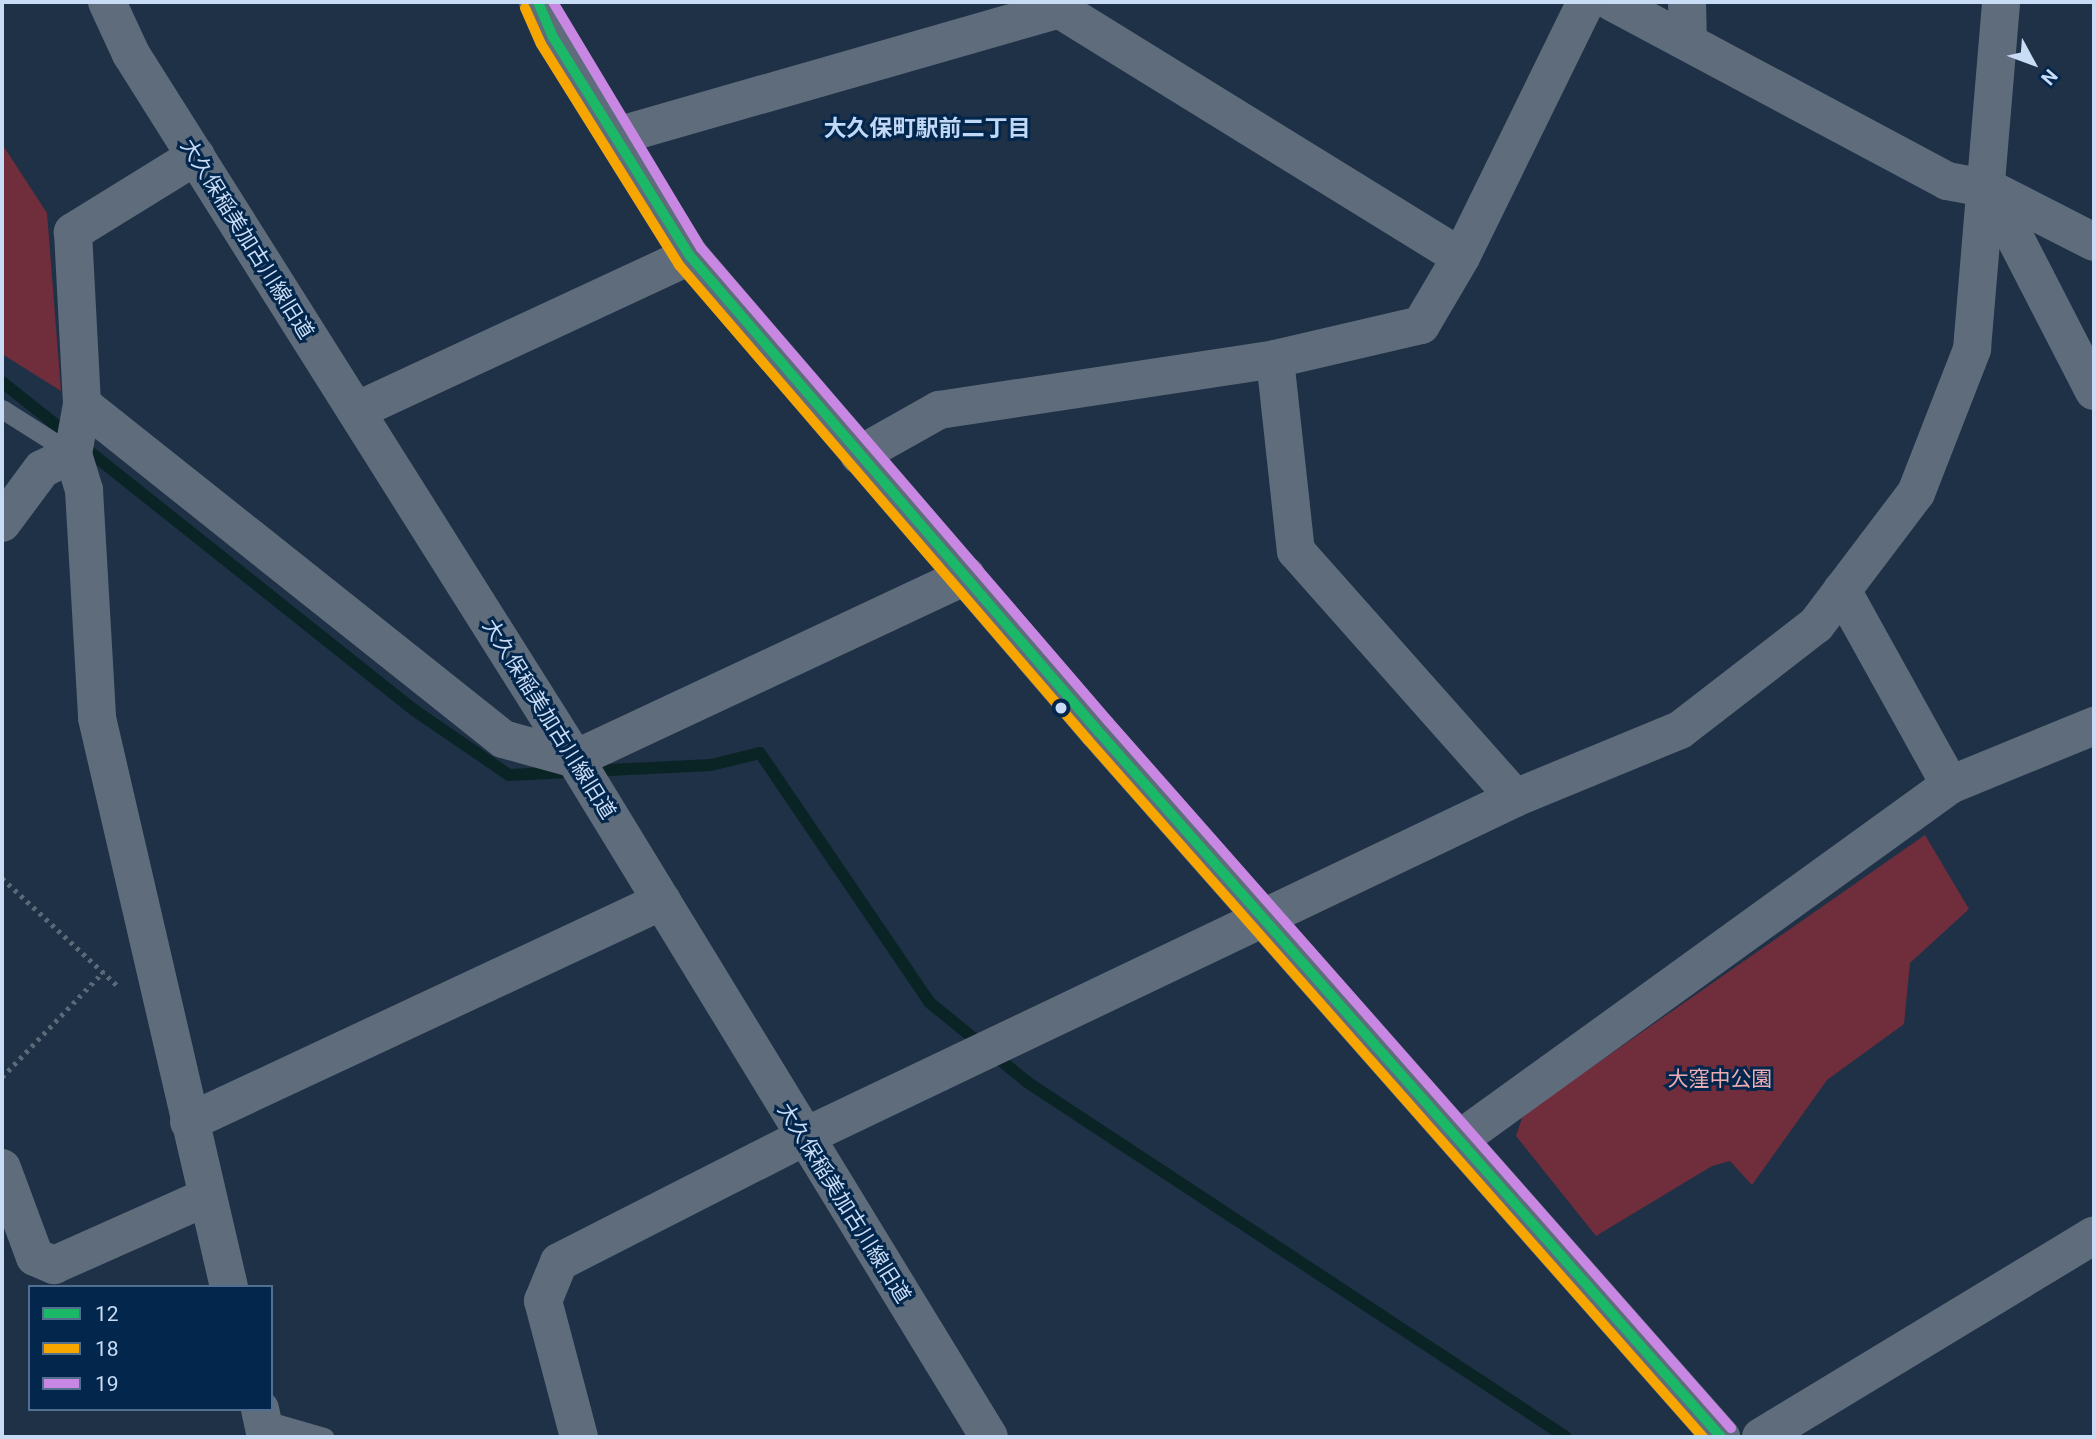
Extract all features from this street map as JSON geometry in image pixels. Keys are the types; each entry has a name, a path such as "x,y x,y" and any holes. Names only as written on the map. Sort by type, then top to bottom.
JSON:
{"street":[{"name":"大久保稲美加古川線旧道","path":"107,2 131,54 575,759 802,1138 989,1437"},
{"path":"538,2 553,37 691,256 859,455 1721,1437"},
{"path":"859,455 939,410 1275,359 1420,325 1461,257 1586,2"},
{"path":"1612,2 1947,181 1990,189 2094,242"},
{"path":"1686,2 1688,42"},
{"path":"579,1437 543,1301 559,1262 802,1138 1268,921 1515,798 1681,730 1816,625 1916,493 1972,349 1990,189 2001,2"},
{"path":"617,136 1060,6 1461,257"},
{"path":"195,156 73,232 82,404 74,454 84,490 97,718 160,999 229,1285"},
{"path":"1990,189 2094,391"},
{"path":"356,411 691,256"},
{"path":"1275,359 1296,551 1515,798"},
{"path":"82,404 503,739 575,759 966,576"},
{"path":"2,523 42,469 74,454"},
{"path":"1842,590 1950,785"},
{"path":"1460,1139 1950,785 2094,726"},
{"path":"189,1122 662,901"},
{"path":"2,1168 34,1257 54,1265 207,1197"},
{"path":"1761,1437 2094,1234"}],"lane":[{"path":"2,409 74,454"},
{"path":"263,1422 324,1437"}],"path":[{"path":"2,878 130,997 160,999"},
{"path":"2,1077 103,972"}],"green space":[{"path":"2,144 47,213 61,391 2,354"},
{"name":"大窪中公園","path":"1925,835 1969,909 1910,963 1904,1024 1827,1080 1752,1185 1730,1161 1712,1166 1596,1236 1516,1136 1523,1115"}],"waterway":[{"path":"2,382 414,710 509,775 570,772"},
{"path":"589,771 711,765 760,753 929,1002 1027,1082 1566,1437"}],"transit line":[{"name":"12","path":"538,2 553,37 690,256 1098,731 1721,1437"},
{"name":"19","path":"553,2 701,248 1109,722 1731,1428"},
{"name":"18","path":"525,8 541,44 679,265 1088,740 1703,1437"}],"district":[{"name":"大久保町駅前二丁目","path":"927,129"}]}
